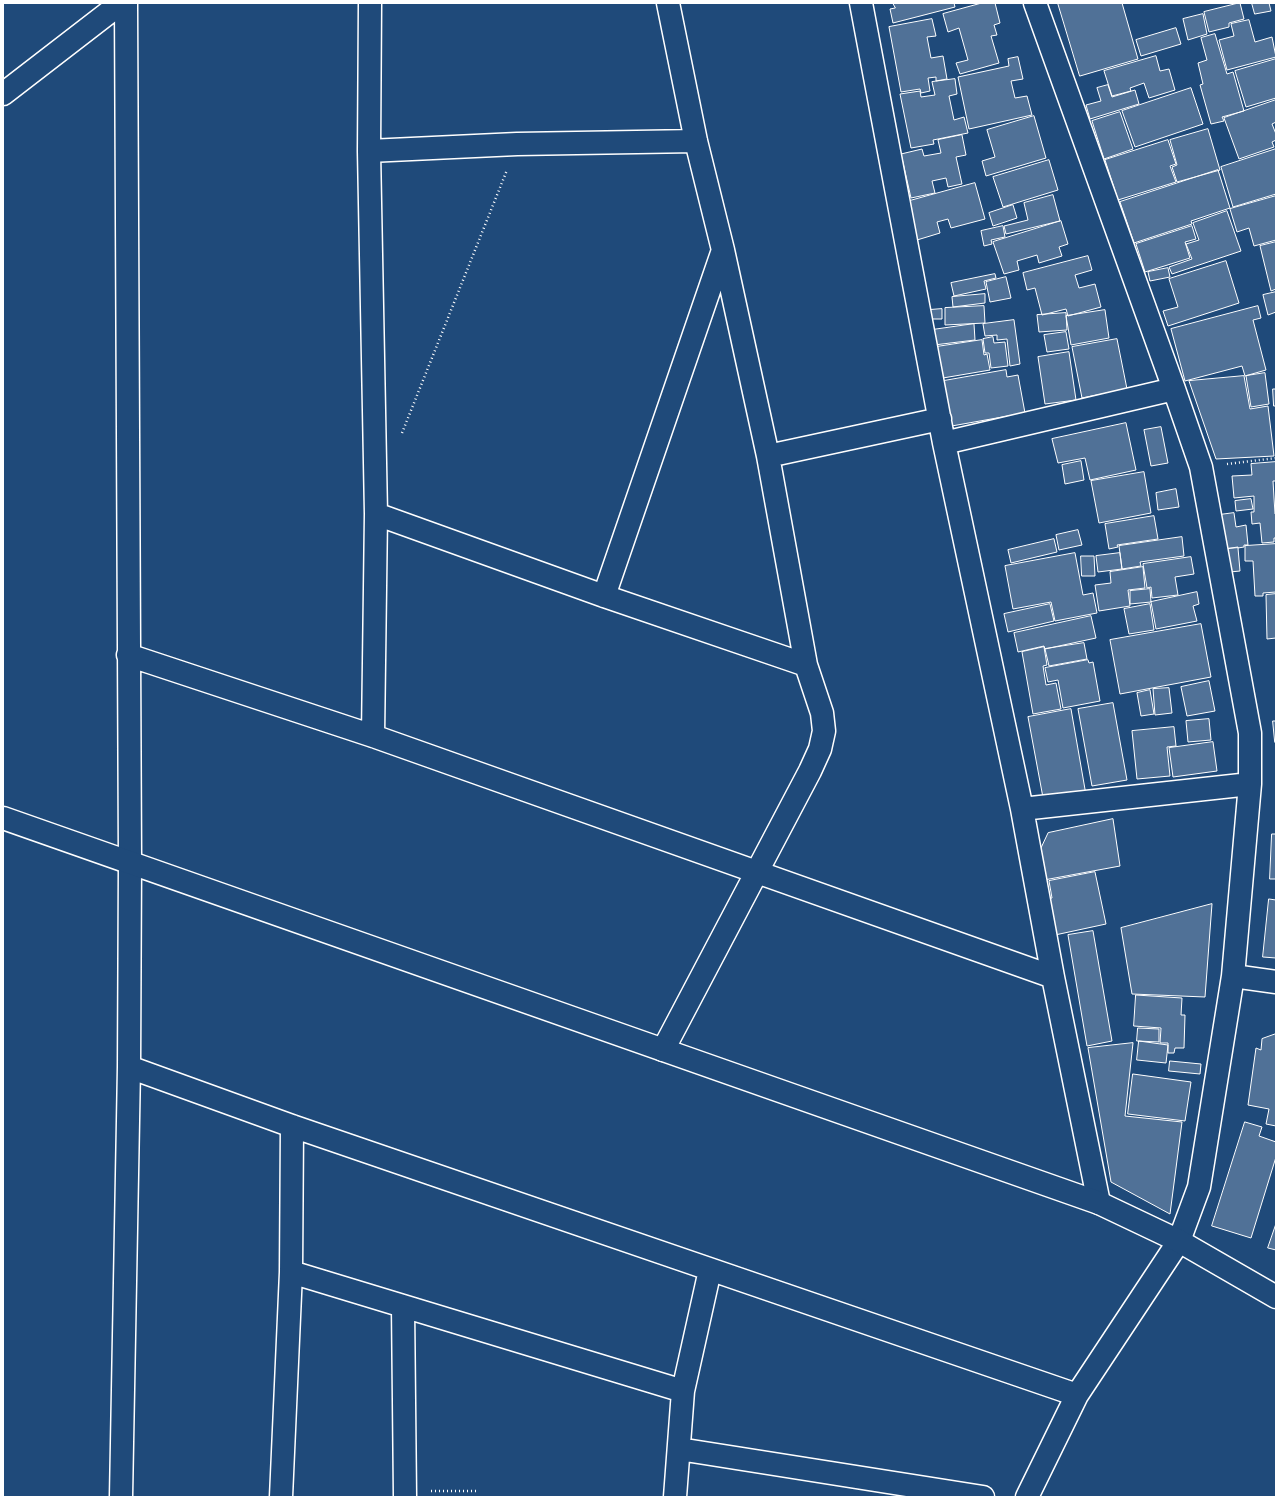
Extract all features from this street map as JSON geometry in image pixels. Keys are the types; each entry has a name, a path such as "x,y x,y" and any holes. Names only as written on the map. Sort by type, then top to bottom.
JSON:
{"street":[{"path":"3,94 121,3"},
{"path":"121,1497 129,1067 130,862 126,3"},
{"path":"370,3 368,151 376,514 373,736"},
{"path":"663,1050 810,770 821,743 824,731 822,713 806,665 768,456 723,250 696,141 668,3"},
{"path":"861,3 944,443 1022,809 1053,977 1098,1203"},
{"path":"1027,1497 1077,1395 1179,1241 1199,1187 1233,976 1250,784 1250,733 1201,467 1035,3"},
{"path":"368,151 517,144 696,141"},
{"path":"604,596 723,250"},
{"path":"944,443 1174,389"},
{"path":"768,456 940,419"},
{"path":"376,514 604,596 806,665"},
{"path":"128,656 373,736 1053,977"},
{"path":"1022,809 1250,784"},
{"path":"3,818 1098,1203 1179,1241 1276,1297"},
{"path":"1233,976 1276,982"},
{"path":"129,1067 292,1126 1077,1395"},
{"path":"282,1497 291,1272 292,1126"},
{"path":"675,1497 683,1391 710,1270"},
{"path":"291,1272 683,1391"},
{"path":"403,1306 404,1494"},
{"path":"679,1449 983,1497"}],"path":[{"path":"400,438 517,144"},
{"path":"1201,467 1276,458"},
{"path":"404,1494 477,1491"}],"building":[{"path":"893,3 954,3 955,7 893,23 890,9 895,8"},
{"path":"982,3 995,3 1000,23 994,25 997,35 991,36 999,63 960,74 956,63 968,60 959,28 948,32 943,14"},
{"path":"1058,3 1122,3 1138,59 1080,76"},
{"path":"1240,3 1244,19 1229,23 1229,27 1209,32 1204,12"},
{"path":"1252,3 1269,3 1271,11 1255,14"},
{"path":"1203,14 1207,34 1188,40 1183,19"},
{"path":"932,19 936,36 927,37 931,58 943,56 947,79 936,81 936,77 928,78 930,91 921,93 920,89 901,92 889,27"},
{"path":"1249,20 1255,42 1272,37 1276,57 1227,70 1219,40 1234,36 1231,24"},
{"path":"1176,28 1181,44 1141,56 1136,40"},
{"path":"1215,34 1227,74 1233,72 1244,111 1222,117 1224,121 1211,124 1200,85 1203,84 1198,63 1207,60 1201,38"},
{"path":"1156,56 1160,71 1169,69 1175,90 1149,98 1144,83 1130,88 1131,91 1112,96 1104,71"},
{"path":"1018,57 1023,79 1011,81 1015,98 1027,96 1032,115 969,129 958,77 1009,66 1008,59"},
{"path":"1276,59 1276,98 1246,107 1235,71"},
{"path":"955,79 957,94 949,96 954,120 964,117 968,133 933,140 934,144 911,148 900,94 920,91 921,97 935,95 932,82"},
{"path":"1108,85 1112,97 1135,90 1139,104 1090,119 1086,105 1101,101 1097,88"},
{"path":"1191,88 1203,124 1135,147 1122,111"},
{"path":"1276,100 1276,122 1272,124 1276,134 1276,140 1272,142 1274,147 1239,159 1224,118"},
{"path":"1120,112 1133,149 1104,159 1092,121"},
{"path":"1034,116 1046,158 986,176 982,161 995,157 987,130"},
{"path":"1208,129 1220,170 1177,182 1172,167 1177,165 1170,140"},
{"path":"962,135 966,155 956,157 962,184 948,187 946,178 932,181 935,193 911,198 901,154 922,149 924,156 941,153 938,140"},
{"path":"1168,140 1176,164 1170,166 1176,182 1118,200 1105,160"},
{"path":"1276,149 1276,194 1233,207 1221,167"},
{"path":"1049,160 1058,190 1003,207 993,177"},
{"path":"1218,170 1230,208 1191,221 1192,224 1134,243 1120,202"},
{"path":"975,183 985,219 951,228 948,219 937,222 940,233 917,240 906,202"},
{"path":"1053,195 1060,221 1006,234 1004,226 1028,220 1024,203"},
{"path":"1276,196 1276,240 1254,246 1249,228 1237,232 1230,209"},
{"path":"1013,205 1017,218 993,226 989,213"},
{"path":"1227,211 1241,251 1172,274 1169,267 1192,259 1186,244 1199,240 1193,223"},
{"path":"1061,221 1068,244 1059,247 1062,256 1039,263 1037,255 1017,261 1019,270 1004,274 993,242"},
{"path":"1003,226 1005,237 991,240 992,244 984,246 981,231"},
{"path":"1192,226 1196,239 1185,242 1190,258 1145,272 1136,244"},
{"path":"1276,242 1276,289 1271,291 1260,246"},
{"path":"1088,256 1092,270 1075,275 1079,288 1095,284 1101,307 1068,316 1066,309 1042,315 1035,288 1027,290 1023,273"},
{"path":"1226,261 1239,303 1168,326 1163,311 1178,307 1169,279"},
{"path":"1168,268 1170,277 1150,281 1148,272"},
{"path":"995,274 996,278 984,281 986,289 954,296 951,283"},
{"path":"1006,277 1011,298 990,302 986,282"},
{"path":"1276,292 1276,312 1268,315 1263,295"},
{"path":"985,294 985,303 953,307 952,297"},
{"path":"984,306 985,323 945,325 945,308"},
{"path":"1258,306 1261,318 1253,320 1266,370 1245,376 1242,366 1185,381 1171,329"},
{"path":"942,309 942,319 930,319 929,310"},
{"path":"1105,310 1109,338 1071,345 1066,316"},
{"path":"1066,313 1067,330 1039,332 1037,315"},
{"path":"1014,320 1020,364 1010,366 1007,339 997,340 997,335 985,336 983,324"},
{"path":"974,324 975,340 934,345 932,330"},
{"path":"1066,332 1069,349 1047,352 1044,335"},
{"path":"993,337 994,343 1005,342 1008,366 991,368 989,353 985,353 983,339"},
{"path":"1117,339 1127,389 1082,398 1072,347"},
{"path":"982,340 984,355 987,354 990,370 937,379 936,347"},
{"path":"1069,352 1076,400 1045,404 1038,357"},
{"path":"1006,370 1007,377 1018,375 1025,413 946,427 938,382"},
{"path":"1265,373 1269,404 1251,407 1246,376"},
{"path":"1244,376 1250,409 1268,406 1274,456 1216,459 1189,381"},
{"path":"1273,389 1276,389 1276,406 1274,406"},
{"path":"1126,423 1136,470 1090,480 1085,458 1058,463 1052,439"},
{"path":"1161,427 1168,463 1151,466 1144,430"},
{"path":"1081,461 1084,480 1065,484 1062,465"},
{"path":"1276,462 1276,481 1273,481 1276,514 1276,538 1274,538 1274,542 1262,543 1260,523 1252,524 1251,512 1254,512 1254,496 1234,498 1232,476 1252,475 1251,464"},
{"path":"1144,472 1151,513 1099,523 1091,481"},
{"path":"1176,489 1179,507 1158,510 1156,493"},
{"path":"1251,499 1253,509 1236,511 1235,501"},
{"path":"1234,513 1236,527 1246,525 1248,545 1238,548 1224,549 1219,515"},
{"path":"1154,516 1158,539 1117,545 1118,547 1109,549 1105,524"},
{"path":"1078,530 1082,545 1059,550 1056,535"},
{"path":"1182,537 1184,556 1140,562 1141,566 1122,569 1119,546"},
{"path":"1054,539 1057,552 1011,563 1008,550"},
{"path":"1276,544 1276,592 1263,593 1263,596 1255,596 1253,561 1245,561 1245,546"},
{"path":"1238,548 1240,571 1230,572 1227,549"},
{"path":"1075,553 1083,595 1093,593 1097,613 1055,621 1051,602 1013,609 1005,566"},
{"path":"1120,553 1122,569 1098,572 1096,556"},
{"path":"1081,556 1094,556 1095,576 1082,576"},
{"path":"1191,557 1194,574 1175,577 1178,595 1152,598 1151,587 1147,588 1143,564"},
{"path":"1143,567 1145,588 1128,590 1130,606 1099,611 1095,585 1111,583 1110,572"},
{"path":"1150,589 1151,602 1130,604 1130,591"},
{"path":"1197,592 1199,604 1193,606 1197,621 1156,629 1151,602"},
{"path":"1276,594 1276,638 1267,639 1266,595"},
{"path":"1050,604 1054,621 1008,632 1004,614"},
{"path":"1150,604 1154,630 1129,634 1124,609"},
{"path":"1091,616 1096,638 1045,649 1044,646 1018,652 1014,633"},
{"path":"1201,624 1211,677 1120,694 1110,640"},
{"path":"1084,643 1087,659 1049,666 1045,649"},
{"path":"1044,647 1047,665 1043,666 1046,685 1056,683 1061,709 1033,714 1022,652"},
{"path":"1088,660 1089,663 1093,662 1100,701 1063,708 1058,680 1048,682 1045,668"},
{"path":"1209,681 1215,711 1187,716 1181,687"},
{"path":"1169,688 1172,713 1155,715 1153,689"},
{"path":"1150,690 1154,714 1141,716 1137,693"},
{"path":"1113,703 1127,780 1092,786 1078,709"},
{"path":"1071,709 1086,795 1044,803 1028,717"},
{"path":"1209,719 1211,740 1188,742 1186,721"},
{"path":"1273,721 1276,721 1275,742"},
{"path":"1174,727 1176,746 1167,747 1170,776 1137,779 1132,731"},
{"path":"1213,742 1217,771 1173,777 1169,748"},
{"path":"1113,819 1120,866 1044,880 1040,850 1048,833"},
{"path":"1272,834 1276,834 1276,879 1270,879"},
{"path":"1095,872 1106,924 1055,935 1047,899 1052,898 1049,881"},
{"path":"1269,899 1276,900 1276,958 1263,957"},
{"path":"1212,904 1205,997 1132,994 1121,928"},
{"path":"1093,931 1112,1041 1087,1046 1068,935"},
{"path":"1136,995 1182,998 1181,1015 1185,1015 1184,1048 1175,1048 1174,1053 1168,1053 1168,1043 1160,1043 1161,1028 1134,1026"},
{"path":"1138,1028 1159,1029 1159,1042 1137,1041"},
{"path":"1276,1034 1276,1126 1266,1124 1269,1109 1248,1105 1256,1048 1261,1050 1262,1039"},
{"path":"1139,1041 1168,1045 1166,1063 1137,1060"},
{"path":"1133,1043 1125,1116 1182,1122 1170,1214 1111,1182 1088,1048"},
{"path":"1170,1061 1201,1064 1200,1074 1169,1071"},
{"path":"1133,1074 1191,1082 1185,1121 1128,1114"},
{"path":"1245,1122 1262,1127 1259,1136 1276,1142 1276,1157 1251,1238 1212,1226"},
{"path":"1276,1224 1276,1250 1268,1248"}]}
